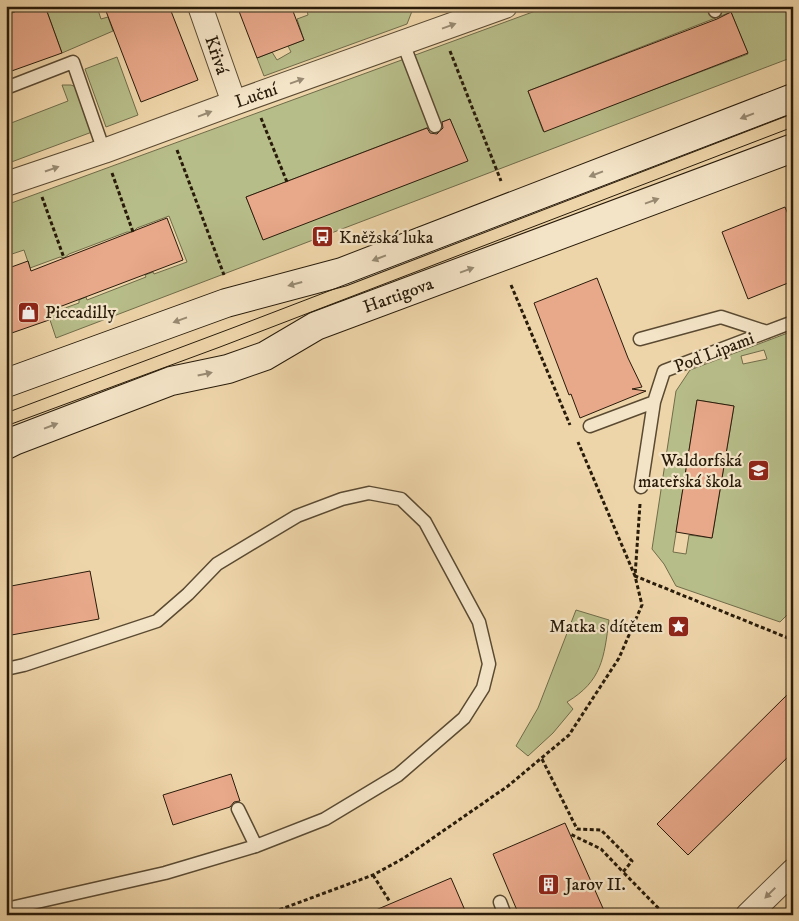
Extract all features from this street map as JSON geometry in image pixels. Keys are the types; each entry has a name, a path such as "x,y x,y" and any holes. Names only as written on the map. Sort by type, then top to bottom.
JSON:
{"main road":[{"path":"6,383 226,303 342,272 793,98"},
{"name":"Hartigova","path":"6,445 14,440 171,381 228,369 265,356 316,326 793,148"}],"street":[{"name":"Křivá","path":"200,6 243,100"},
{"name":"Luční","path":"6,184 169,128 505,6"},
{"path":"748,915 793,870"}],"lane":[{"path":"403,43 435,126"},
{"path":"6,88 73,62 104,151"},
{"name":"Pod Lipami","path":"640,339 721,317 766,332"},
{"name":"Pod Lipami","path":"641,487 654,402 664,371 793,322"},
{"path":"590,426 654,402"},
{"path":"6,669 24,665 157,621 188,594 217,564 297,516 342,499 369,493 401,499 425,522 479,622 489,664 484,688 464,718 398,775 325,820 256,846 165,874 6,909"},
{"path":"238,809 256,846"},
{"path":"500,902 505,915"}],"path":[{"path":"442,29 501,181"},
{"path":"243,100 287,182"},
{"path":"169,128 227,284"},
{"path":"104,151 133,232"},
{"path":"34,175 64,258"},
{"path":"511,285 570,426"},
{"path":"254,915 277,913 373,874 404,858 508,786 569,735 619,658 642,605 635,576 574,434"},
{"path":"635,576 641,487"},
{"path":"635,576 793,640"},
{"path":"542,759 577,829 601,830 632,861 624,872"},
{"path":"570,834 601,849 665,915"},
{"path":"373,874 390,902"}],"green space":[{"path":"45,6 99,6 97,7 101,19 108,17 113,31 62,53"},
{"path":"306,6 414,6 407,24 264,76 257,58 272,52 277,60 291,52 288,46 304,40 297,19 308,15"},
{"path":"549,6 793,6 793,57 56,338 48,314 79,303 79,300 86,297 87,300 146,277 145,275 153,272 154,274 187,262 169,216 137,228 133,232 127,232 69,254 64,258 60,257 30,268 24,250 6,256 6,205","holes":["731,12 748,54 543,131 528,91","450,119 467,161 263,239 246,197"]},
{"path":"117,57 138,115 106,127 85,69"},
{"path":"62,85 76,87 92,132 6,164 6,125 68,101"},
{"name":"Waldorfská mateřská škola","path":"793,331 793,609 780,622 676,586 664,564 652,549 676,391 690,370","holes":["764,350 767,359 743,364 741,356","697,400 734,406 712,538 689,535 686,554 673,552"]},
{"path":"576,610 609,620 603,657 588,686 567,702 573,709 553,733 528,756 516,746 538,708"}],"building":[{"path":"17,6 45,6 62,53 6,73 6,15 15,12"},
{"path":"104,6 169,6 198,80 141,102"},
{"path":"237,6 291,6 304,40 257,58"},
{"path":"731,12 748,53 544,132 528,91"},
{"path":"450,119 468,161 263,240 246,197 427,128 430,133 437,134 443,128 442,122"},
{"path":"785,207 793,226 793,281 748,299 722,232"},
{"path":"167,218 183,260 46,312 49,320 6,335 6,269 28,261 31,271"},
{"path":"597,278 628,358 642,387 632,389 646,391 580,418 571,394 569,395 534,303"},
{"path":"697,400 734,406 712,538 676,532"},
{"path":"90,571 99,619 6,636 6,587"},
{"path":"793,689 793,752 688,855 657,824"},
{"path":"231,774 240,801 234,802 230,807 173,825 163,795"},
{"name":"Jarov II.","path":"565,823 606,915 519,915 493,854"},
{"path":"451,878 467,915 364,915"}],"tram line":[{"path":"6,413 793,113"},
{"path":"6,426 220,347 793,127"}],"place":[{"name":"Kněžská luka","path":"323,237"},
{"name":"Piccadilly","path":"29,312"},
{"name":"Waldorfská mateřská škola","path":"758,470"},
{"name":"Matka s dítětem","path":"679,626"},
{"name":"Jarov II.","path":"549,884"}]}
